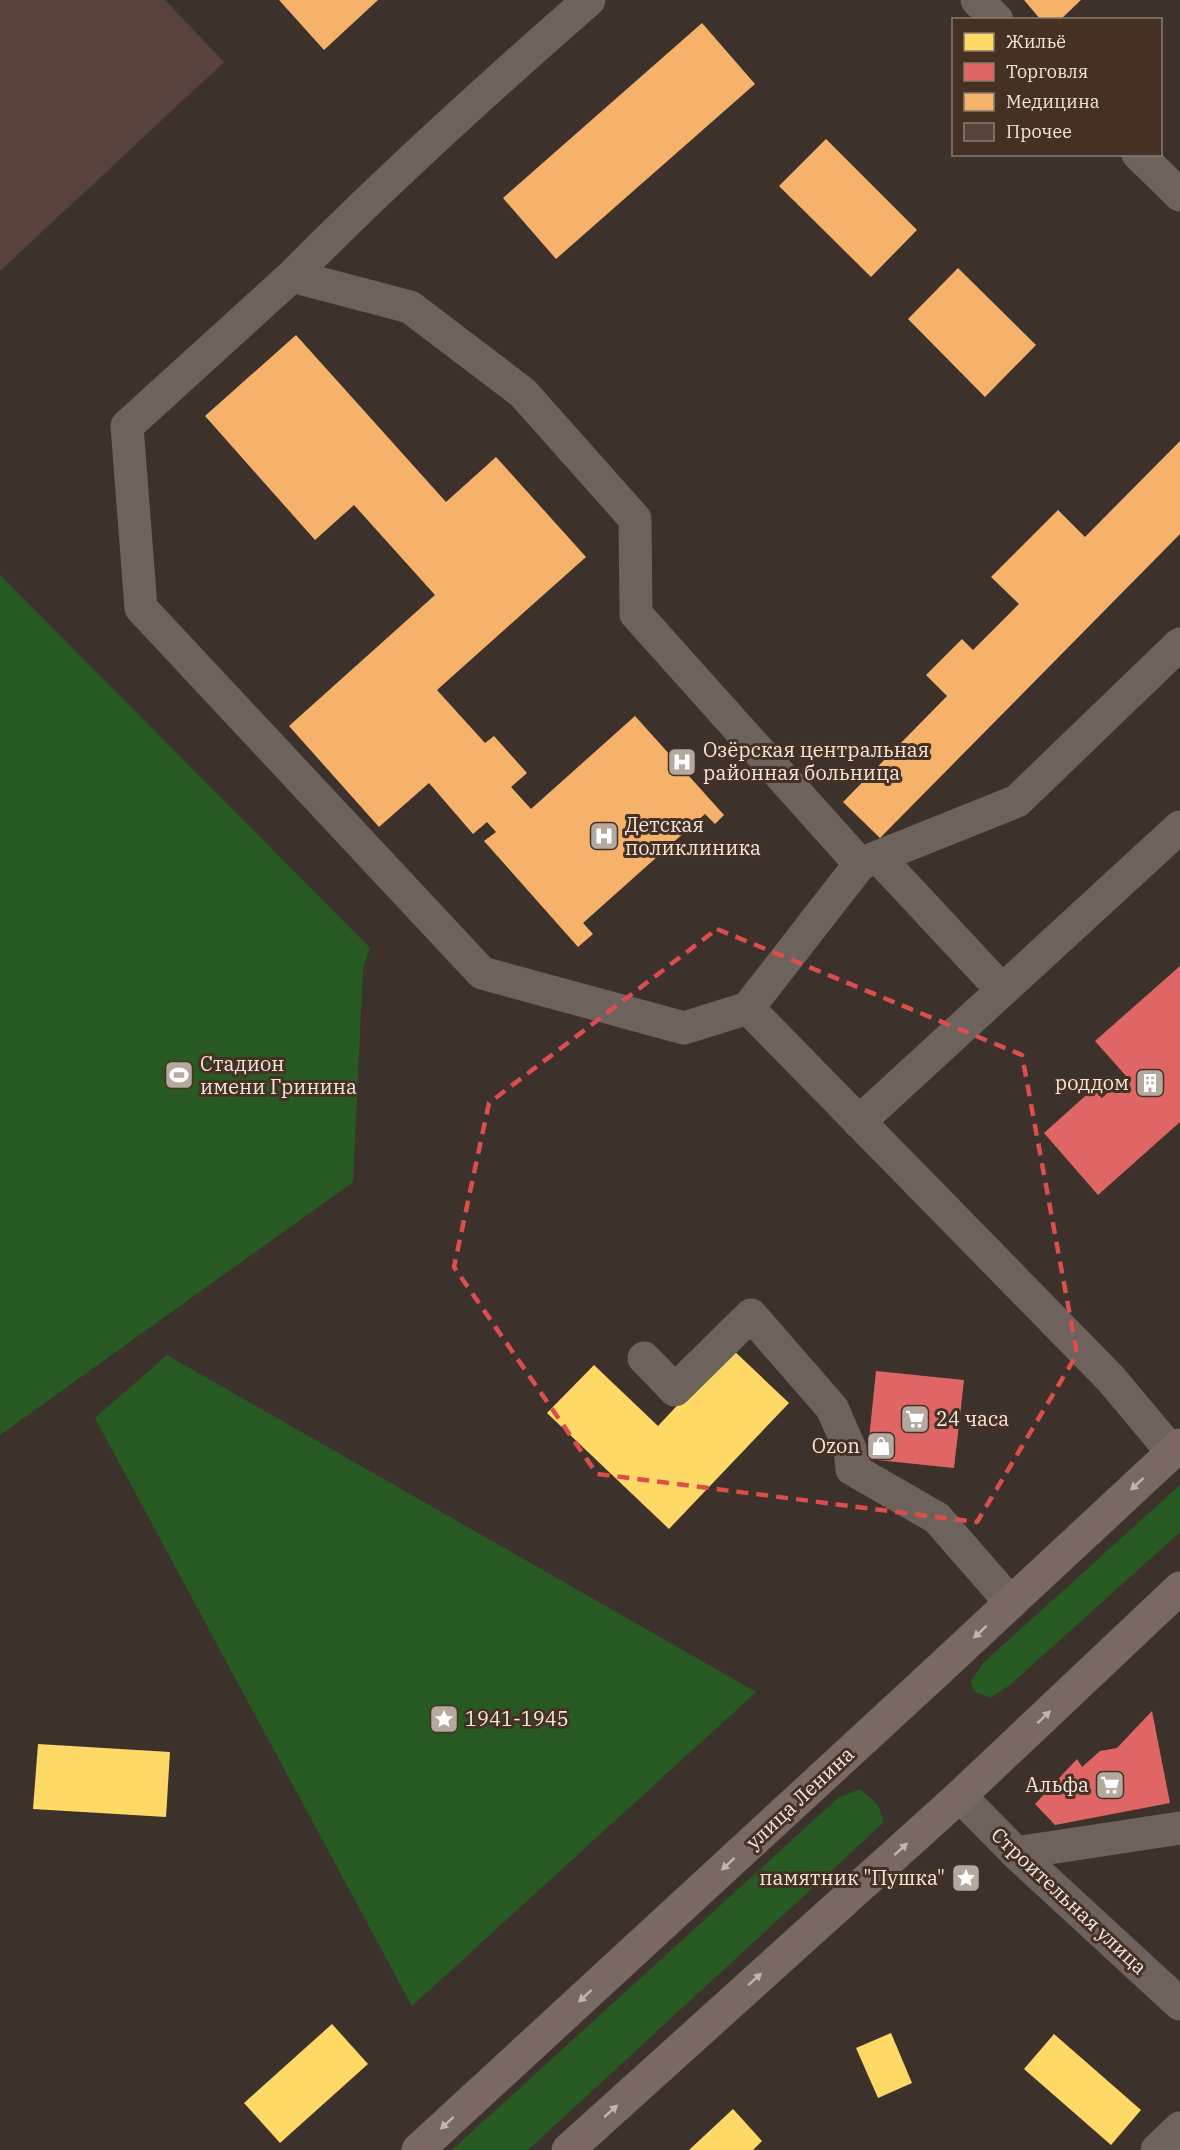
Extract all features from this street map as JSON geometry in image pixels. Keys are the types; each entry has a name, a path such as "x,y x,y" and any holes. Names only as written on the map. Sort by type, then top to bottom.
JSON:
{"main road":[{"name":"улица Ленина","path":"418,2150 1176,1449"},
{"path":"568,2150 960,1796 1180,1588"}],"street":[{"path":"589,0 506,72 372,195 292,276 127,426 141,608 482,973 684,1028 748,1008 869,861 1017,801 1180,644"},
{"path":"977,0 995,18"},
{"path":"1140,156 1180,195"},
{"path":"292,276 410,308 523,393 635,519 636,614 869,861 1002,990"},
{"path":"859,1122 1180,827"},
{"path":"748,1008 1112,1379 1176,1449"},
{"path":"644,1358 675,1390 751,1315 832,1408 850,1449 852,1469 937,1518 1011,1603"},
{"name":"Строительная улица","path":"960,1796 1016,1853 1180,2004"},
{"path":"1016,1853 1180,1828"},
{"path":"1157,2150 1180,2128"}],"highlighted area":[{"path":"717,929 1022,1055 1077,1354 977,1522 597,1474 454,1267 489,1103"}],"green space":[{"name":"Стадион имени Гринина","path":"0,575 370,948 363,969 353,1182 0,1435"},
{"path":"167,1355 756,1692 412,2006 95,1418"},
{"path":"1180,1485 1180,1532 1010,1685 990,1698 973,1691 971,1681 983,1663"},
{"path":"860,1789 878,1805 884,1822 528,2150 452,2150 838,1798"}],"building: Жильё":[{"path":"731,1348 789,1403 669,1529 547,1413 594,1365 658,1426"},
{"path":"38,1744 170,1752 166,1817 33,1809"},
{"path":"332,2024 368,2064 280,2143 244,2103"},
{"path":"891,2033 912,2083 878,2098 856,2048"},
{"path":"1054,2034 1141,2110 1111,2145 1024,2069"},
{"path":"733,2109 762,2141 753,2150 689,2150"}],"building: Торговля":[{"name":"роддом","path":"1180,966 1180,1122 1098,1195 1044,1133 1093,1089 1102,1098 1126,1076 1095,1041"},
{"name":"24 часа","path":"876,1371 964,1380 954,1468 867,1459"},
{"name":"Альфа","path":"1152,1711 1170,1803 1055,1825 1035,1804 1077,1759 1082,1767 1100,1751 1117,1748"}],"building: Медицина":[{"path":"279,0 378,0 324,50"},
{"path":"1024,0 1081,0 1062,18 1039,18"},
{"path":"702,23 755,84 556,259 503,198"},
{"path":"826,139 917,230 871,277 779,186"},
{"path":"958,268 1036,345 985,397 908,319"},
{"path":"296,335 446,502 496,457 586,557 437,690 485,743 494,736 527,773 511,787 531,809 635,716 724,815 715,824 705,814 583,923 593,934 578,947 484,841 496,832 487,822 473,834 429,783 379,827 289,726 435,595 354,505 315,540 205,416"},
{"path":"1180,441 1180,534 880,838 843,802 947,696 926,675 962,639 973,650 1019,604 991,577 1058,510 1085,537"}],"building: Прочее":[{"path":"0,0 165,0 224,62 0,271"}],"place":[{"name":"Озёрская центральная районная больница","path":"682,762"},
{"name":"Детская поликлиника","path":"604,836"},
{"name":"Стадион имени Гринина","path":"179,1075"},
{"name":"роддом","path":"1150,1083"},
{"name":"24 часа","path":"915,1419"},
{"name":"Ozon","path":"881,1446"},
{"name":"1941-1945","path":"444,1719"},
{"name":"Альфа","path":"1110,1785"},
{"name":"памятник \"Пушка\"","path":"966,1878"}]}
